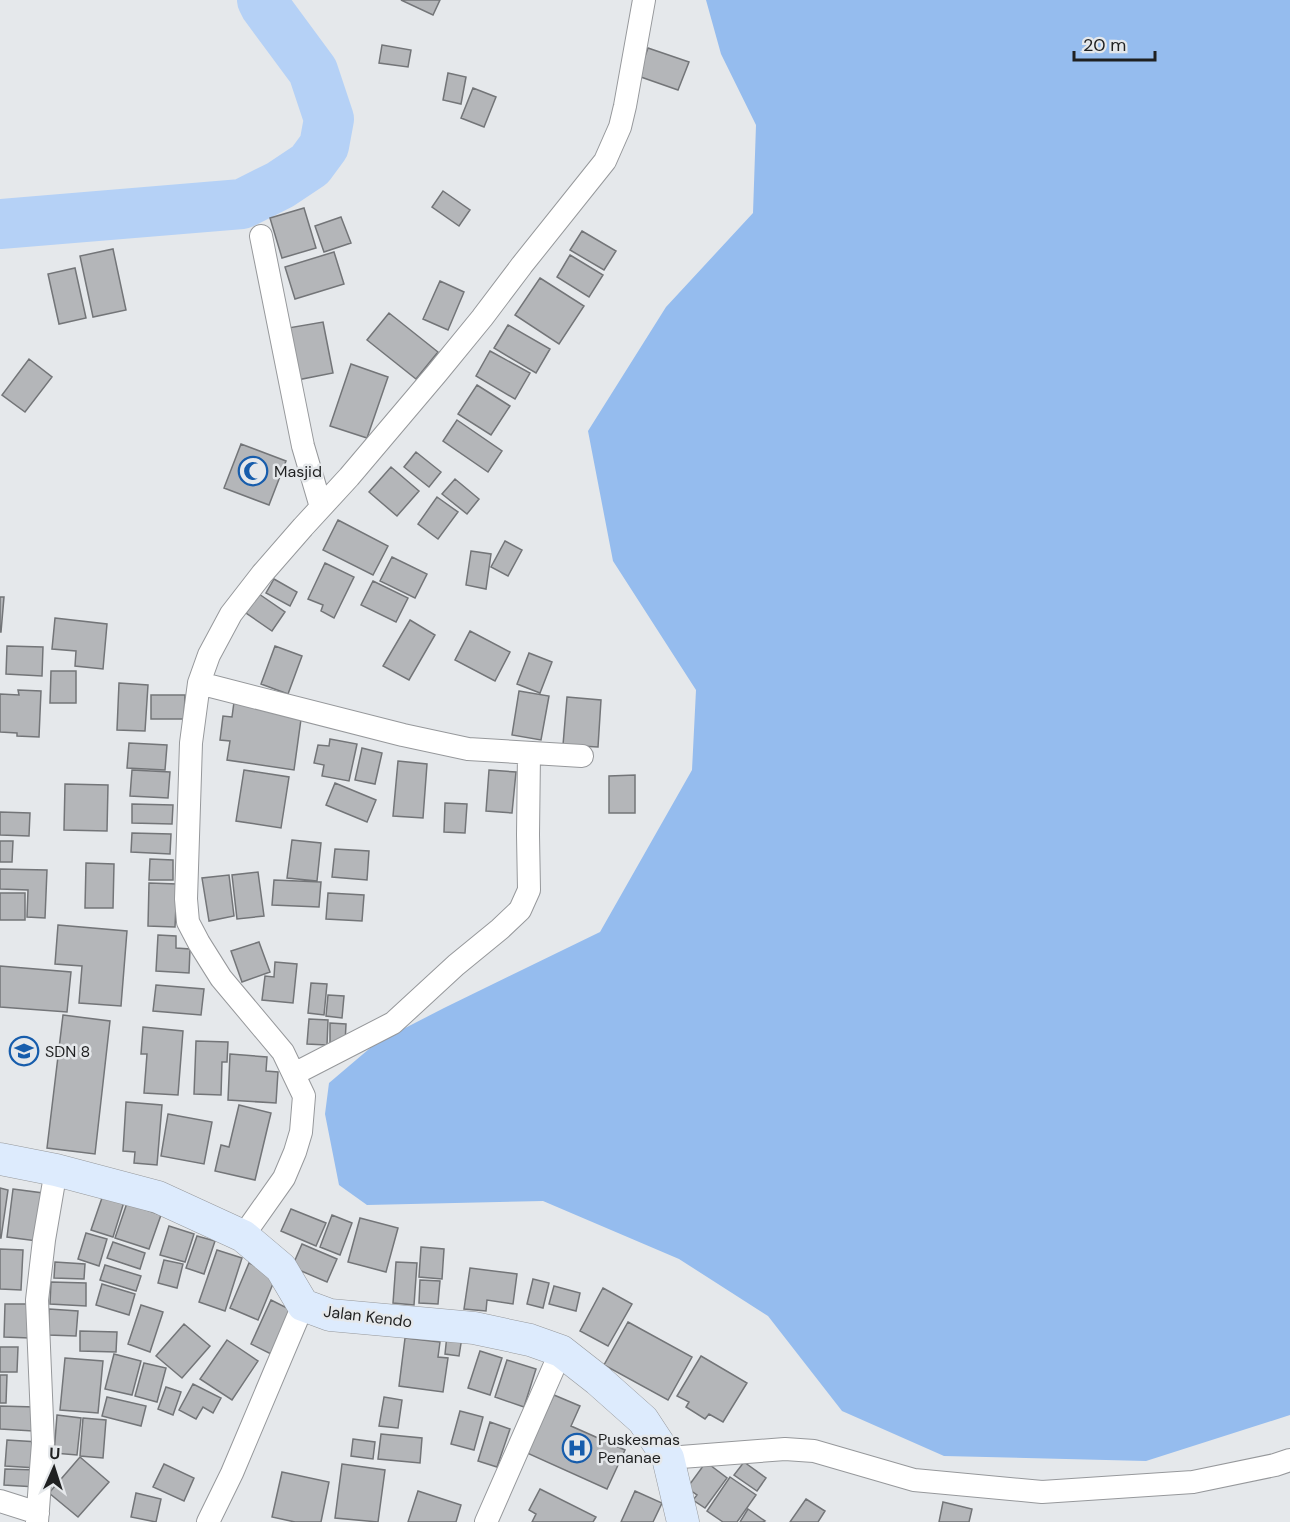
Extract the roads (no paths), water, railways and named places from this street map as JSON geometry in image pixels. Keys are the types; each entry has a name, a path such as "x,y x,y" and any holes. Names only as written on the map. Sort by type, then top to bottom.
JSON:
{"street":[{"path":"243,1236 284,1178 301,1132 304,1096 283,1053 221,978 188,922 186,899 190,755 199,683 209,655 231,614 262,574 398,420 482,318 605,161 620,127 644,0"},
{"path":"261,236 303,446 321,507"},
{"path":"199,683 403,735 468,749 582,756"},
{"path":"294,1074 393,1023 520,910 529,890 529,753"},
{"name":"Jalan Kendo","path":"0,1159 56,1170 158,1197 243,1236 281,1268 303,1305 330,1315 474,1328 530,1340 561,1351 643,1420 668,1458 683,1522"},
{"path":"0,1501 38,1518 44,1443 37,1300 56,1170"},
{"path":"208,1522 232,1473 303,1305"},
{"path":"486,1522 561,1351"},
{"path":"668,1458 785,1449 813,1451 914,1480 1042,1492 1193,1482 1290,1460"}],"waterway":[{"path":"0,224 242,204 280,185 310,165 324,146 329,119 313,71 262,0"}],"place":[{"name":"Masjid","path":"253,471"},
{"name":"SDN 8","path":"24,1051"},
{"name":"Puskesmas Penanae","path":"577,1448"}]}
